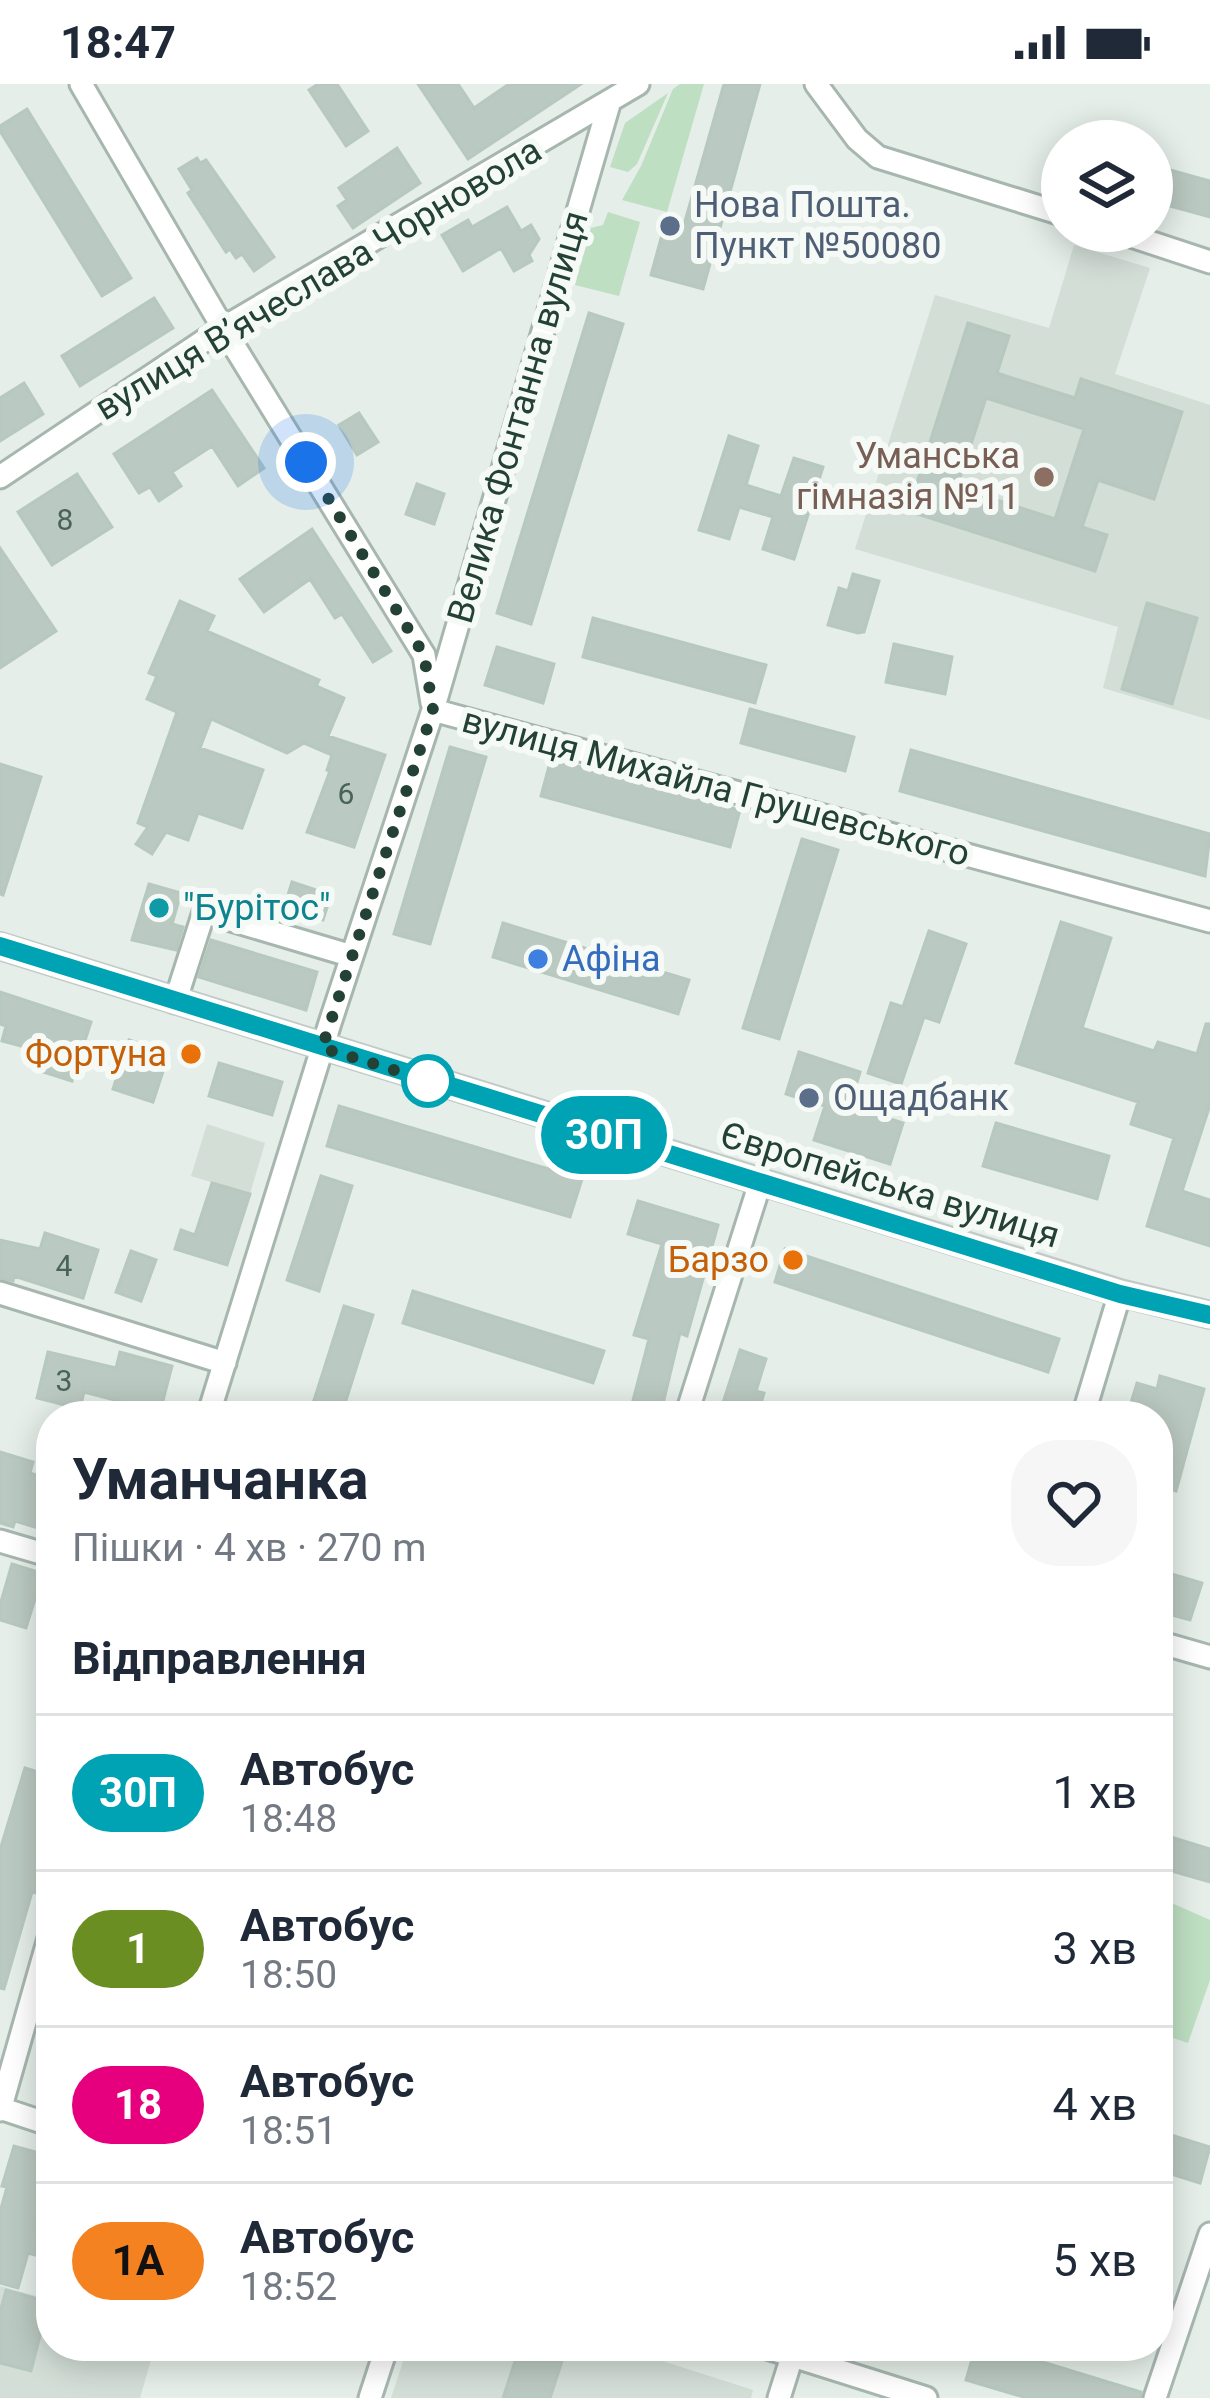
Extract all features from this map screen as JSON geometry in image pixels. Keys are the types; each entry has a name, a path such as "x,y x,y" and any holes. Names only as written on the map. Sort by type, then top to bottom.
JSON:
{"main road":[{"name":"Європейська вулиця","path":"0,946 1120,1294 1210,1315"}],"street":[{"name":"вулиця Михайла Грушевського","path":"80,84 424,655 433,710 1210,921"},
{"name":"вулиця В’ячеслава Чорновола","path":"0,477 223,328 638,84"},
{"path":"816,84 857,139 878,157 1041,207"},
{"name":"Велика Фонтанна вулиця","path":"213,1401 433,710 609,104"},
{"path":"1173,250 1210,262"},
{"path":"175,1002 204,912 352,956"},
{"path":"691,1401 760,1183"},
{"path":"0,1293 225,1364"},
{"path":"1088,1401 1120,1294"},
{"path":"0,1541 36,1552"},
{"path":"1173,1646 1210,1657"},
{"path":"36,1983 0,2108 36,2120"},
{"path":"1173,2344 1210,2234"},
{"path":"370,2398 382,2361"},
{"path":"779,2398 791,2361"},
{"path":"822,2361 926,2398"},
{"path":"1155,2398 1167,2361"}],"shaded area":[{"name":"Уманська гімназія №11","path":"1072,252 1097,252 1150,268 1115,374 1210,405 1210,720 1103,688 1118,627 855,549 935,295 1049,328"},
{"path":"207,1124 265,1143 250,1194 191,1176"},
{"path":"0,2286 36,2296 36,2361 151,2361 140,2398 0,2398"},
{"path":"403,2361 663,2361 753,2390 751,2398 391,2398"}],"green space":[{"path":"680,84 704,84 667,212 622,200 673,89"},
{"path":"668,93 637,164 628,172 610,167 625,123"},
{"path":"608,212 640,222 619,296 575,285 591,228 603,225"},
{"path":"1173,1904 1210,1920 1210,1980 1188,2043 1173,2038"}],"building":[{"path":"318,84 337,84 368,131 346,146 309,90"},
{"path":"418,84 458,84 474,108 509,84 581,84 468,159"},
{"path":"724,84 760,84 703,289 651,275 666,220 684,225"},
{"path":"27,109 131,278 102,296 0,131 0,126"},
{"path":"397,148 420,183 353,228 338,206 347,200 339,188"},
{"path":"197,158 200,163 206,160 274,257 254,271 242,254 236,258 230,249 226,252 188,193 192,190 179,169"},
{"path":"1173,171 1210,181 1210,217 1173,207"},
{"path":"507,207 521,231 531,225 539,239 529,255 532,261 514,271 501,248 463,271 442,235 468,220 472,227"},
{"path":"154,298 173,328 80,386 62,356"},
{"path":"589,313 623,324 531,624 497,613"},
{"path":"968,323 1009,336 997,373 1075,398 1081,379 1182,412 1154,499 1098,480 1082,527 1107,535 1095,571 908,511","holes":["986,398 1084,429 1055,519 957,487"]},
{"path":"24,383 43,414 0,441 0,398"},
{"path":"212,390 264,468 238,486 212,446 172,472 181,486 159,501 150,487 139,493 114,454"},
{"path":"359,413 378,442 357,455 339,425"},
{"path":"729,436 758,446 746,485 781,496 794,458 823,467 794,559 763,549 773,517 739,507 729,539 699,530"},
{"path":"77,474 112,527 52,565 18,512"},
{"path":"417,484 444,494 434,524 406,514"},
{"path":"312,529 391,651 373,662 342,614 335,618 310,579 264,612 240,579"},
{"path":"0,548 56,631 0,668"},
{"path":"853,574 879,581 864,632 858,633 828,625 839,588 848,591"},
{"path":"180,601 214,616 207,631 319,680 316,686 344,698 328,736 385,755 354,847 307,832 332,755 304,743 287,753 211,719 200,748 263,770 242,828 198,813 188,840 166,832 152,854 136,844 148,827 138,823 177,712 147,699 157,676 149,673"},
{"path":"1147,603 1197,618 1172,704 1122,689"},
{"path":"593,618 766,665 755,703 583,657"},
{"path":"894,644 952,657 945,694 886,682"},
{"path":"497,647 554,664 543,703 485,685"},
{"path":"750,709 854,737 845,771 741,743"},
{"path":"450,747 486,757 430,944 394,934"},
{"path":"911,750 1210,834 1205,876 900,791"},
{"path":"551,759 740,810 730,847 541,796"},
{"path":"0,764 41,777 3,895 0,894"},
{"path":"802,839 838,850 779,1039 743,1028"},
{"path":"292,882 331,895 323,920 284,908"},
{"name":"\"Бурітос\"","path":"149,884 181,893 172,924 183,927 176,950 132,940"},
{"path":"1061,922 1111,938 1082,1028 1154,1051 1158,1042 1197,1054 1206,1024 1210,1024 1210,1105 1182,1191 1210,1200 1210,1246 1147,1226 1174,1138 1131,1124 1138,1102 1016,1063"},
{"path":"503,923 689,980 678,1014 493,957"},
{"path":"929,931 966,944 939,1022 924,1017 901,1084 868,1073 891,1003 903,1007"},
{"path":"211,940 317,972 306,1010 199,977"},
{"path":"0,992 91,1022 72,1081 34,1069 40,1051 2,1041 6,1026 0,1024"},
{"path":"129,1040 169,1053 153,1102 113,1089"},
{"path":"799,1052 860,1072 850,1106 903,1123 890,1164 814,1140 825,1106 786,1094"},
{"path":"219,1063 282,1082 272,1115 209,1096"},
{"path":"339,1106 582,1179 570,1217 327,1146"},
{"path":"996,1123 1109,1156 1097,1199 983,1166"},
{"path":"321,1176 352,1186 319,1291 287,1280"},
{"path":"212,1183 250,1194 227,1265 175,1249 181,1230 195,1235"},
{"path":"638,1201 718,1225 687,1336 680,1333 664,1401 633,1401 649,1339 634,1335 662,1244 628,1234"},
{"path":"45,1233 98,1250 83,1298 14,1276 13,1281 0,1278 0,1240 40,1249"},
{"path":"785,1249 1059,1339 1048,1372 775,1282"},
{"path":"131,1251 156,1260 141,1301 116,1292"},
{"path":"413,1291 604,1351 593,1383 403,1323"},
{"path":"344,1306 373,1315 346,1401 314,1401"},
{"path":"740,1350 766,1359 756,1391 764,1393 762,1401 724,1401"},
{"path":"48,1352 116,1368 120,1352 172,1366 163,1401 118,1401 84,1392 82,1401 37,1398"},
{"path":"1160,1376 1204,1389 1176,1491 1173,1401 1132,1401 1137,1383 1157,1389"},
{"path":"0,1452 33,1462 36,1527 15,1521 13,1527 0,1523"},
{"path":"12,1564 36,1571 36,1599 26,1628 0,1620"},
{"path":"1173,1574 1202,1583 1190,1620 1173,1615"},
{"path":"25,1768 36,1771 36,1893 32,1892 4,1989 0,1988 0,1850"},
{"path":"1173,1838 1210,1849 1210,1882 1173,1871"},
{"path":"1173,2136 1210,2147 1200,2183 1173,2175"},
{"path":"14,2146 36,2152 36,2255 28,2253 18,2288 0,2283 0,2212 7,2187 2,2186"},
{"path":"6,2290 36,2299 36,2351 31,2371 0,2363 0,2312"},
{"path":"515,2361 562,2361 550,2398 503,2398"},
{"path":"972,2361 1039,2361 1141,2392 1140,2398 1027,2398 966,2380"}],"bus line":[{"name":"30П","path":"0,946 1120,1294 1210,1315"}],"place":[{"name":"Нова Пошта. Пункт №50080","path":"670,226"},
{"name":"Уманська гімназія №11","path":"1044,477"},
{"name":"\"Бурітос\"","path":"159,908"},
{"name":"Афіна","path":"538,959"},
{"name":"Фортуна","path":"191,1054"},
{"name":"Ощадбанк","path":"809,1098"},
{"name":"Барзо","path":"793,1260"}],"route":[{"path":"306,462 424,655 433,710 322,1048 440,1084 428,1081"}]}
